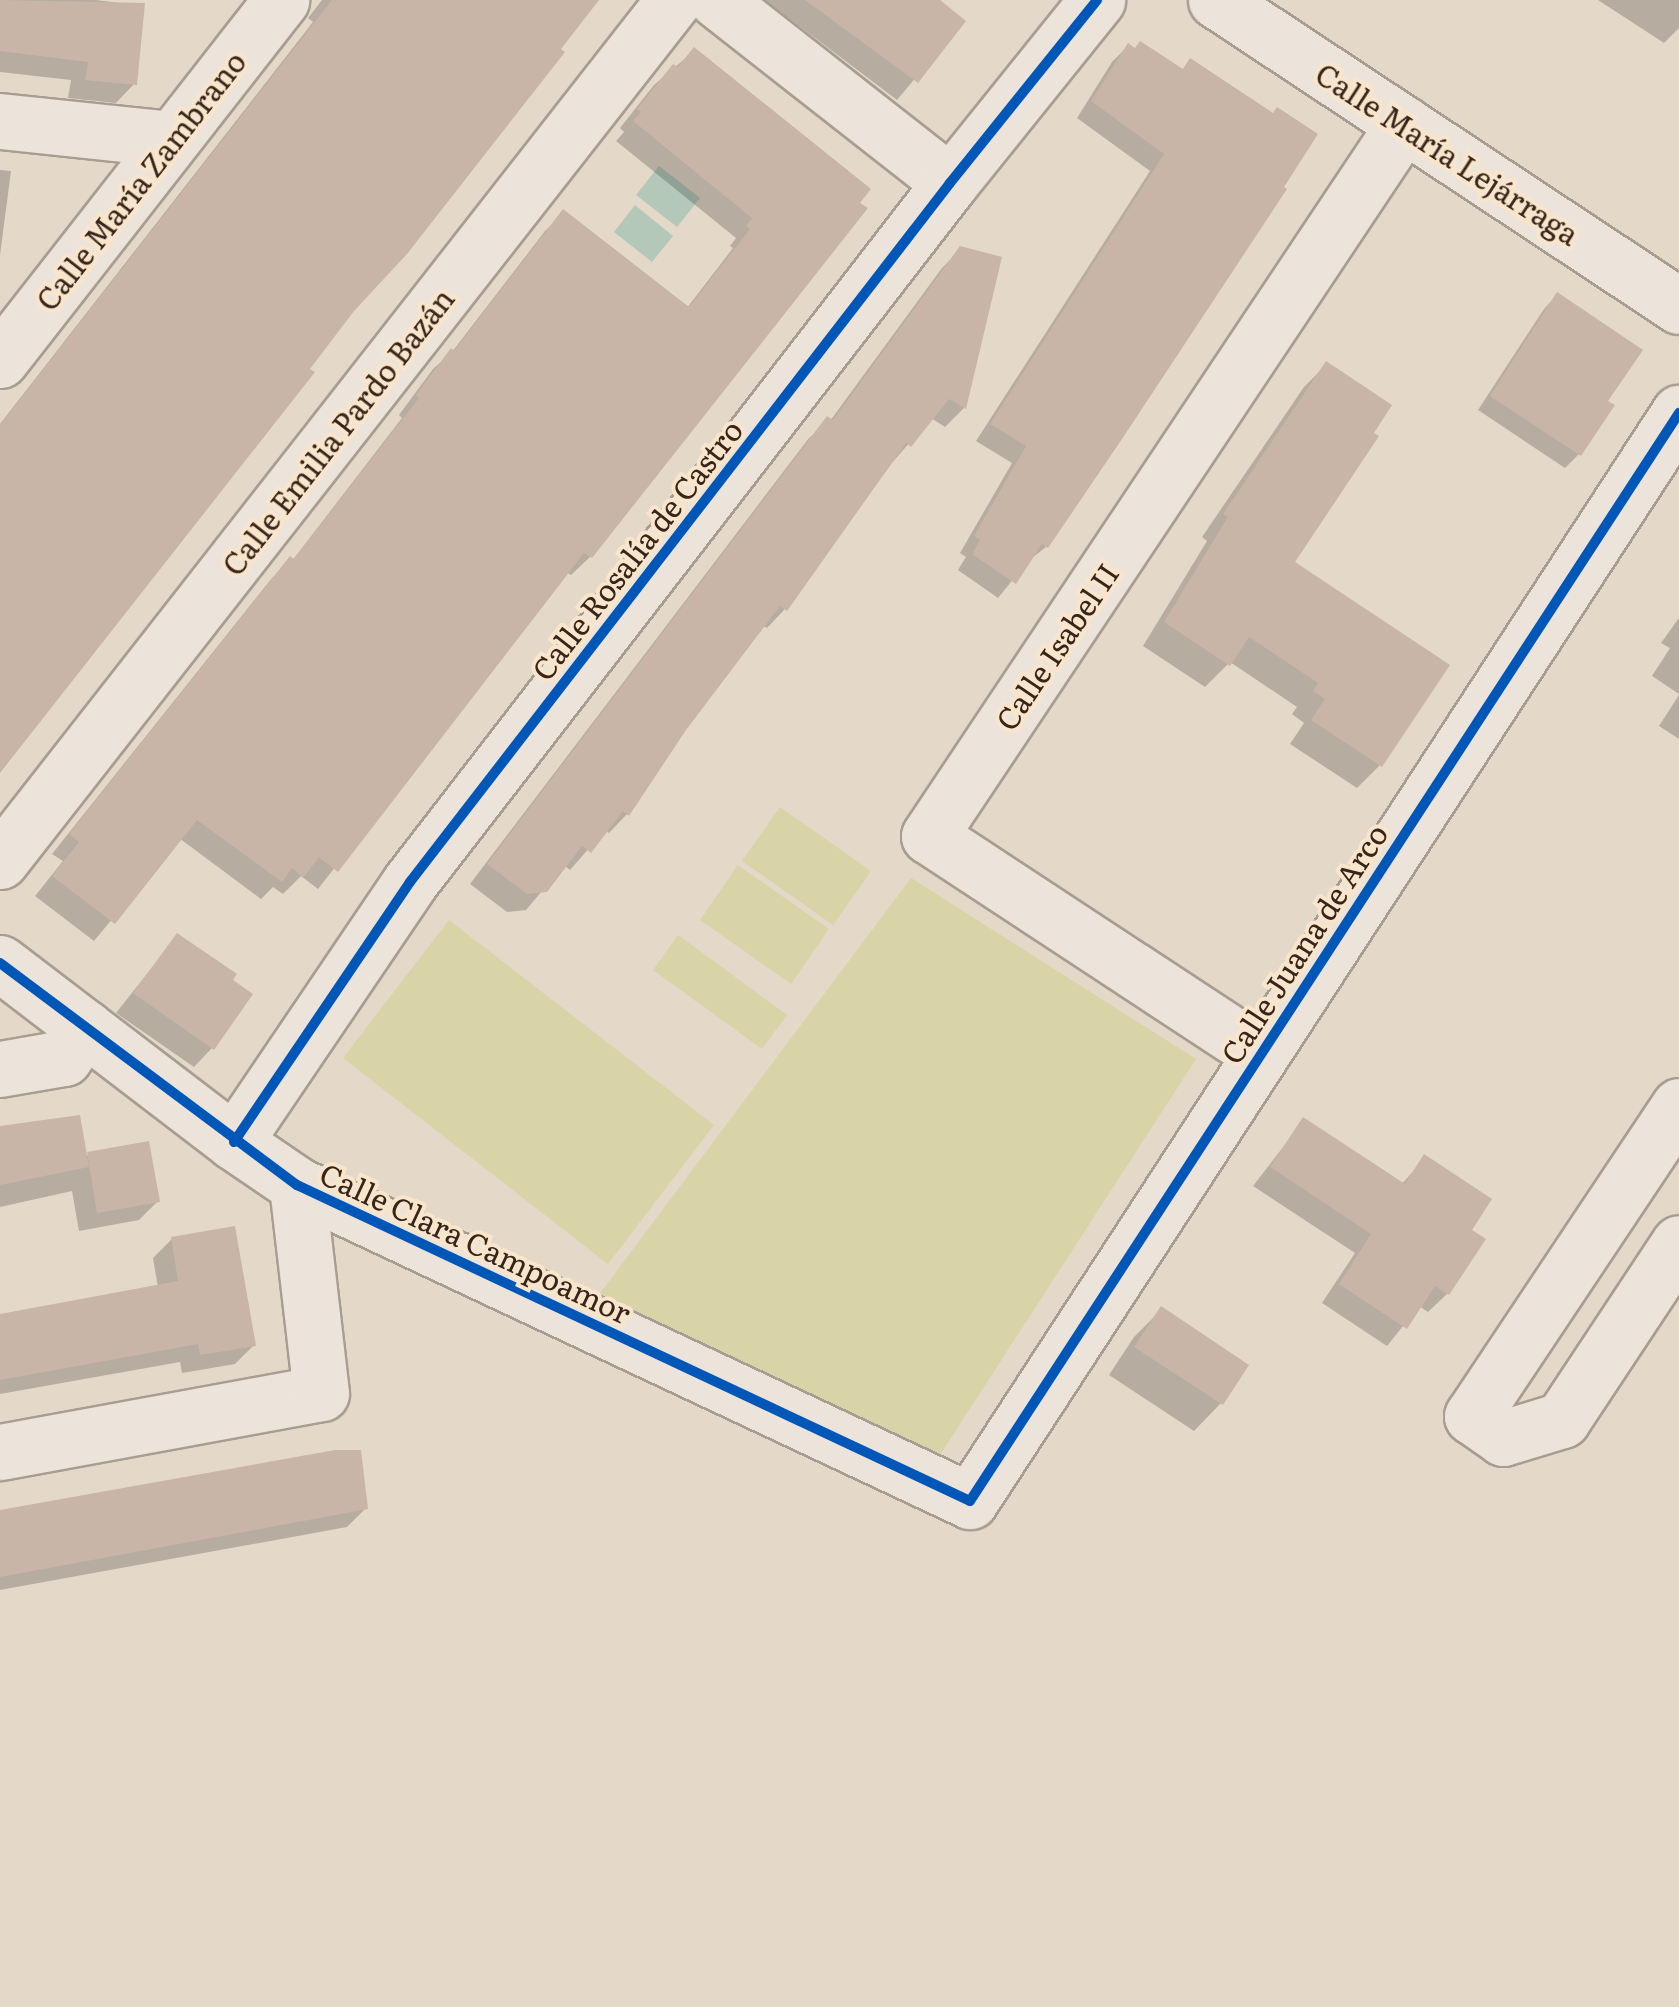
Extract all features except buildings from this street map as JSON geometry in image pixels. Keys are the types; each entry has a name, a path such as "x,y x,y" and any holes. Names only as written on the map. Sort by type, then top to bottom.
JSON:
{"street":[{"name":"Calle María Zambrano","path":"0,360 281,0"},
{"name":"Calle Emilia Pardo Bazán","path":"0,862 674,0"},
{"path":"717,0 950,183"},
{"name":"Calle Rosalía de Castro","path":"234,1142 410,882 950,183 1097,0"},
{"name":"Calle María Lejárraga","path":"1216,0 1679,306"},
{"path":"0,121 172,139"},
{"name":"Calle Isabel II","path":"1261,1054 929,836 1404,124"},
{"name":"Calle Juana de Arco","path":"970,1501 1679,413"},
{"name":"Calle Clara Campoamor","path":"0,963 234,1142 297,1185 970,1501"},
{"path":"0,1068 64,1058 85,1028"},
{"path":"1679,1106 1472,1416 1504,1438 1562,1420 1679,1242"},
{"path":"0,1452 321,1394 297,1185"}],"shaded area":[{"path":"659,166 700,198 677,227 636,195"},
{"path":"635,205 673,236 652,262 614,232"},
{"path":"780,807 871,871 833,925 742,861"},
{"path":"738,865 829,929 791,984 700,920"},
{"path":"911,878 1196,1059 940,1455 598,1296"},
{"path":"449,920 714,1125 608,1264 343,1058"},
{"path":"678,935 787,1015 762,1049 653,970"}],"cycle path":[{"path":"234,1142 410,882 950,183 1097,0"},
{"path":"0,963 297,1185 970,1501 1679,413"}]}
